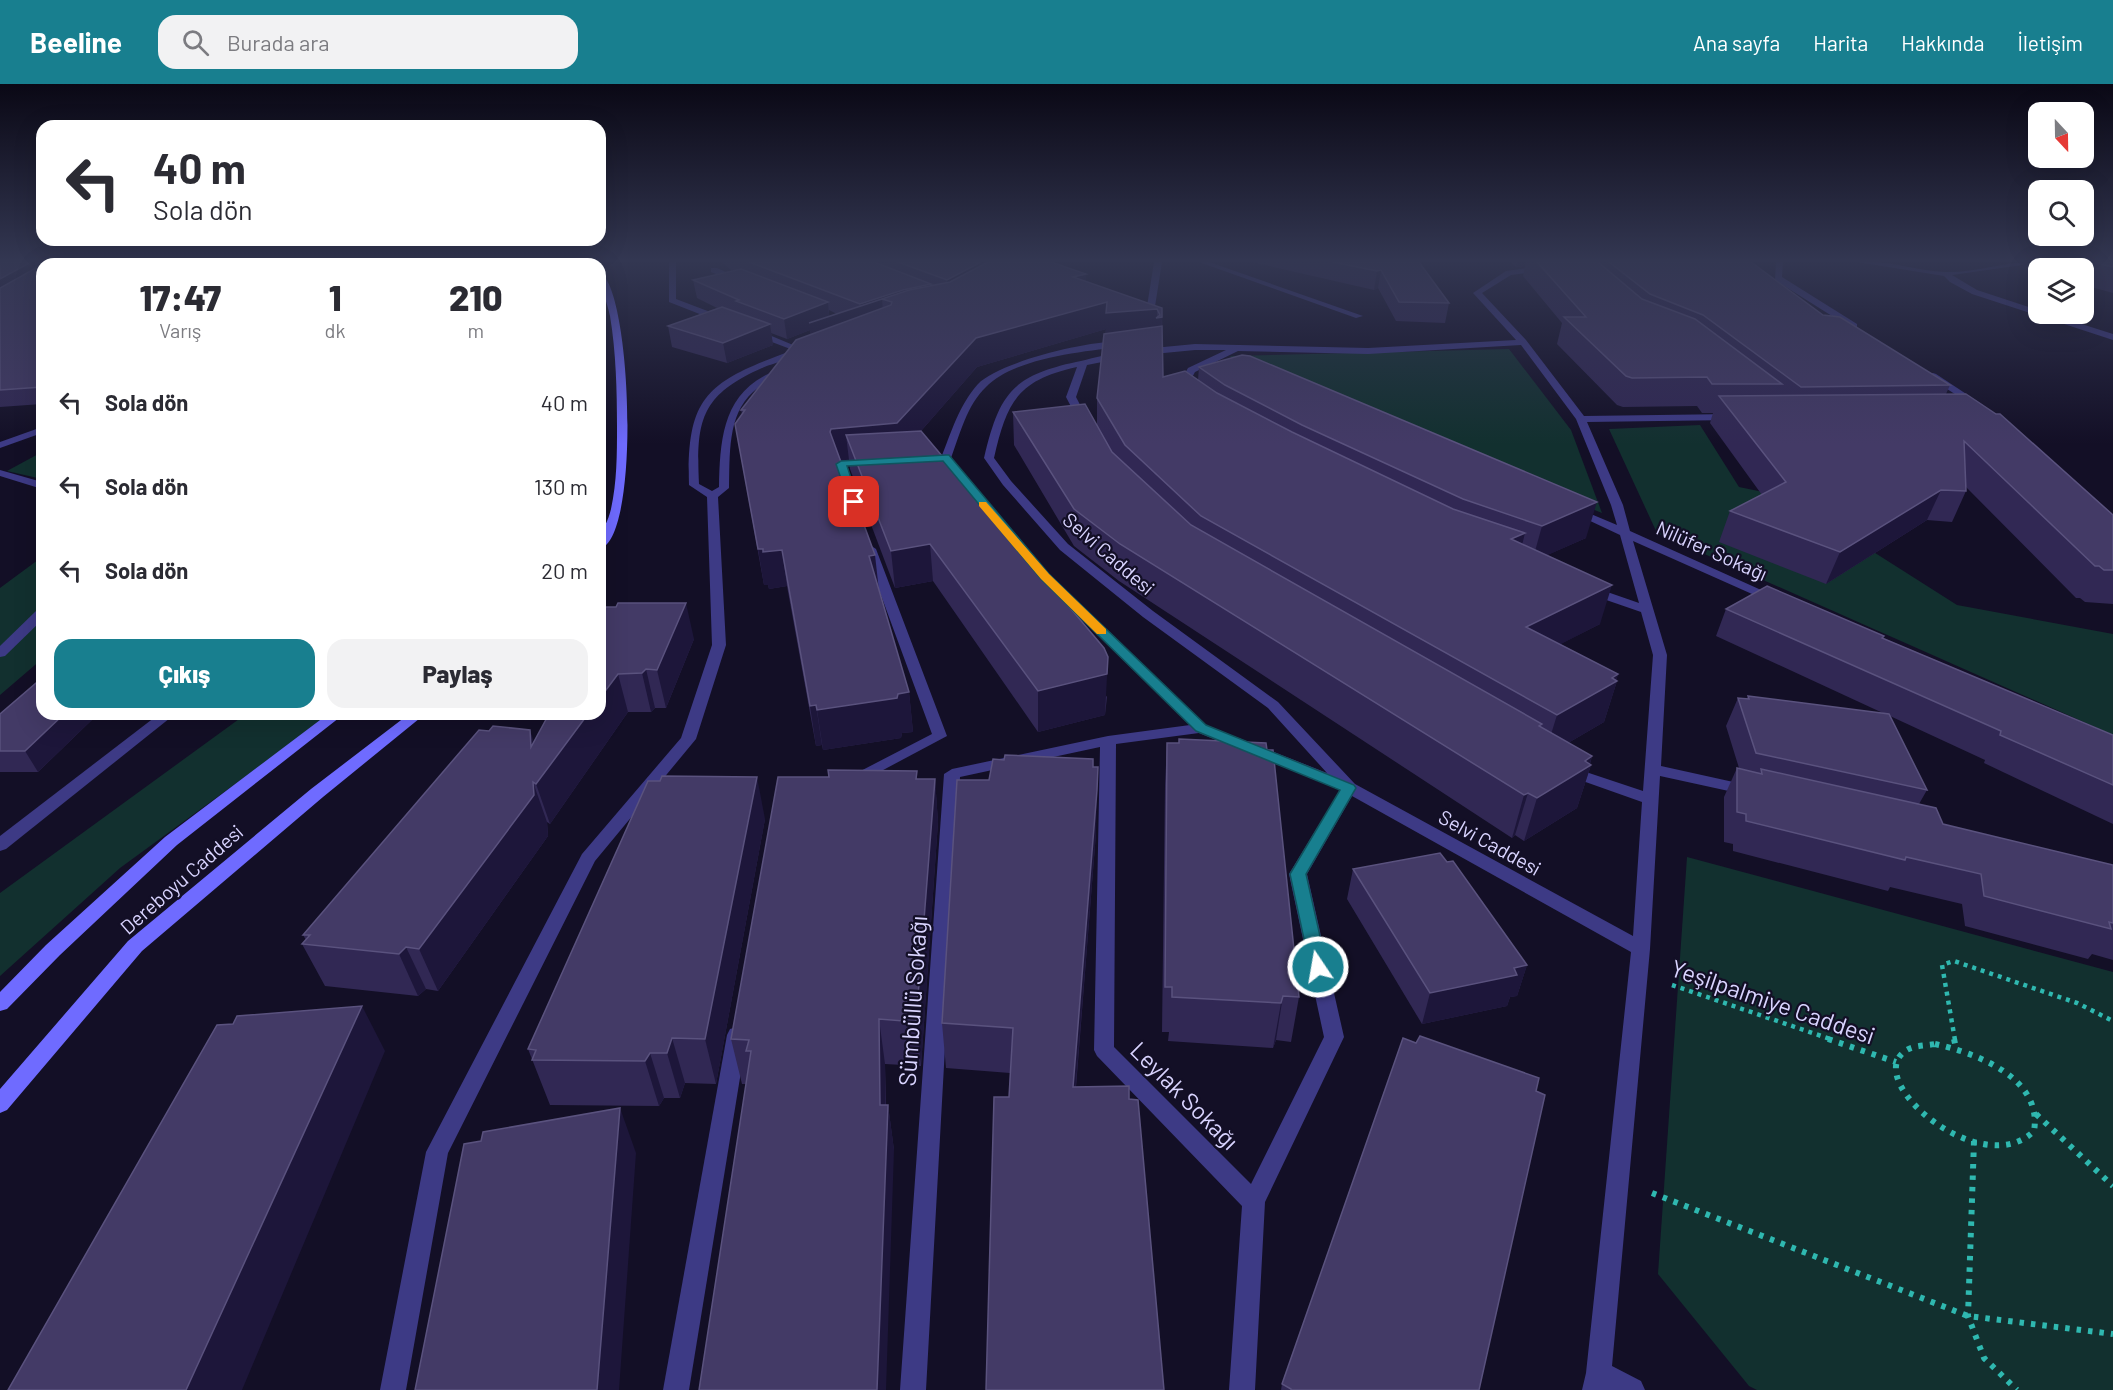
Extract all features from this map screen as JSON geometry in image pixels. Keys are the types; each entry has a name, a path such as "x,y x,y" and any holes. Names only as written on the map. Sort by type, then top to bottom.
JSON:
{"main road":[{"path":"606,533 616,512 623,430 616,323"},
{"name":"Dereboyu Caddesi","path":"0,1004 53,950 171,841 329,720"},
{"name":"Dereboyu Caddesi","path":"0,1104 135,946 317,793 410,720"}],"street":[{"path":"732,323 737,325"},
{"path":"1505,323 1523,342 1581,420 1617,505 1660,656 1641,949 1597,1382 1632,1390"},
{"path":"1849,323 1867,334"},
{"path":"2073,324 2113,337"},
{"path":"747,329 801,350"},
{"path":"1242,1390 1254,1202 1334,1037 1298,874 1349,788 1201,728 1045,577 940,458 963,415 984,383 1006,370 1065,352 1161,340 1425,340 1458,344"},
{"name":"Selvi Caddesi","path":"1523,342 1368,351 1195,347 1137,353 1083,363 1029,379 1011,397 1002,416 989,458 1007,483 1064,548 1148,614 1273,705 1349,788 1641,949"},
{"path":"712,496 694,485 693,447 699,413 717,390 753,369 811,347"},
{"path":"1187,398 1179,393 1191,370 1238,348"},
{"path":"1083,363 1071,397 1092,435"},
{"path":"712,496 724,488 725,437 734,408 746,391 775,374 793,367"},
{"path":"1927,372 1986,413 1974,416"},
{"path":"1581,420 1741,417"},
{"path":"0,445 36,432"},
{"path":"0,473 36,484"},
{"path":"393,1390 437,1152 588,858 688,739 719,645 712,496"},
{"name":"Nilüfer Sokağı","path":"1560,505 1788,604"},
{"path":"839,786 940,736 866,536"},
{"path":"1581,587 1647,610"},
{"path":"0,653 36,619"},
{"path":"0,845 160,720"},
{"path":"1108,741 1201,728"},
{"name":"Leylak Sokağı","path":"1108,741 1104,1050 1254,1202"},
{"name":"Sümbüllü Sokağı","path":"912,1390 952,774 1108,741"},
{"path":"1550,765 1651,799"},
{"path":"1652,769 1767,795"},
{"path":"676,1390 741,1013"}],"path":[{"path":"1956,1048 1942,965 1954,961 2077,1004 2113,1021"},
{"name":"Yeşilpalmiye Caddesi","path":"1638,974 1896,1062"},
{"path":"2036,1113 2034,1131 2022,1141 2007,1145 1974,1141 1948,1130 1921,1112 1912,1103 1896,1074 1896,1062 1902,1052 1910,1048 1935,1044 1956,1048 1986,1060 2007,1074 2027,1095 2036,1113 2113,1186"},
{"path":"1974,1141 1968,1316 1984,1358 2017,1390"},
{"path":"1618,1179 1968,1316 2113,1334"}],"green space":[{"path":"1509,349 1571,430 1602,513 1240,366 1230,356"},
{"path":"1700,425 1739,487 1787,497 1957,605 2113,634 2113,735 1657,533 1609,429"},
{"path":"36,455 36,478 7,471"},
{"path":"36,561 36,664 0,695 0,588"},
{"path":"238,720 323,720 120,868 0,976 0,893"},
{"path":"1687,857 2113,972 2113,1390 1757,1390 1749,1386 1658,1274"}],"building":[{"path":"0,323 36,323 36,387 0,390"},
{"path":"677,323 770,324 723,343 668,326"},
{"path":"842,323 1031,323 976,338 897,423 831,429 830,432 875,555 869,556 909,692 898,694 897,698 817,710 816,705 810,706 782,550 763,552 763,549 758,549 735,424 745,410 741,410 796,340"},
{"path":"1570,323 1700,323 1782,384 1712,384 1707,377 1632,378 1626,376"},
{"path":"1714,323 1850,323 1950,385 1801,387"},
{"path":"1162,326 1163,377 1185,371 1217,393 1292,432 1453,509 1525,533 1511,539 1612,585 1526,627 1618,674 1612,678 1617,681 1557,715 1201,516 1125,445 1097,398 1104,334"},
{"path":"1242,355 1250,356 1597,502 1542,526 1463,499 1302,425 1225,385 1199,367"},
{"path":"1966,394 1996,414 2000,414 2113,515 2113,570 2104,570 2095,566 1964,441 1966,491 1941,490 1840,552 1730,511 1786,482 1719,396"},
{"path":"1085,404 1112,452 1191,525 1542,724 1539,726 1592,756 1585,761 1591,765 1537,798 1528,793 1524,795 1120,544 1074,509 1013,412"},
{"path":"921,431 1104,648 1108,657 1107,674 1038,691 930,544 891,551 846,435"},
{"path":"1767,586 1884,636 1882,638 2113,735 2113,785 2000,735 2001,731 1726,609"},
{"path":"618,603 686,603 657,670 646,669 642,673 618,674 606,690 606,607 616,607"},
{"path":"36,683 36,720 58,720 25,751 0,751 0,714"},
{"path":"1748,696 1889,714 1927,790 1756,753 1738,698 1749,699"},
{"path":"546,720 584,720 536,784 533,782 534,795 419,949 406,947 399,954 302,944 310,935 303,935 479,730 489,731 493,726 530,730 531,747"},
{"path":"1179,739 1266,743 1267,750 1273,750 1299,997 1283,996 1281,1003 1172,997 1172,987 1165,987 1167,743 1179,743"},
{"path":"1005,755 1093,759 1093,767 1098,767 1073,1087 1129,1086 1129,1099 1138,1100 1164,1390 986,1390 994,1097 1009,1097 1013,1028 942,1023 957,780 989,780 993,759 1004,760"},
{"path":"1737,768 1762,774 1761,769 1936,808 1943,824 2113,865 2113,923 2109,922 2111,929 1984,896 1981,874 1906,857 1905,860 1746,821 1746,814 1737,812"},
{"path":"828,770 917,771 916,779 935,779 916,1022 879,1019 880,1105 888,1105 877,1390 699,1390 751,1051 746,1051 749,1040 731,1039 778,777 829,777"},
{"path":"662,776 757,777 705,1039 672,1038 667,1053 650,1053 645,1061 532,1060 536,1050 528,1049 648,781 660,781"},
{"path":"1440,853 1447,862 1453,861 1527,965 1514,968 1517,975 1430,993 1353,869"},
{"path":"362,1006 186,1390 8,1390 217,1025 233,1024 237,1016"},
{"path":"1420,1036 1539,1078 1536,1091 1545,1095 1479,1390 1291,1390 1282,1384 1403,1038 1416,1043"},
{"path":"620,1108 597,1390 415,1390 464,1144 481,1141 483,1132"}],"slow traffic":[{"path":"983,504 1045,577 1101,631"}],"route":[{"path":"854,502 841,464 946,458 1045,577 1201,728 1349,788 1298,874 1318,967"}]}
